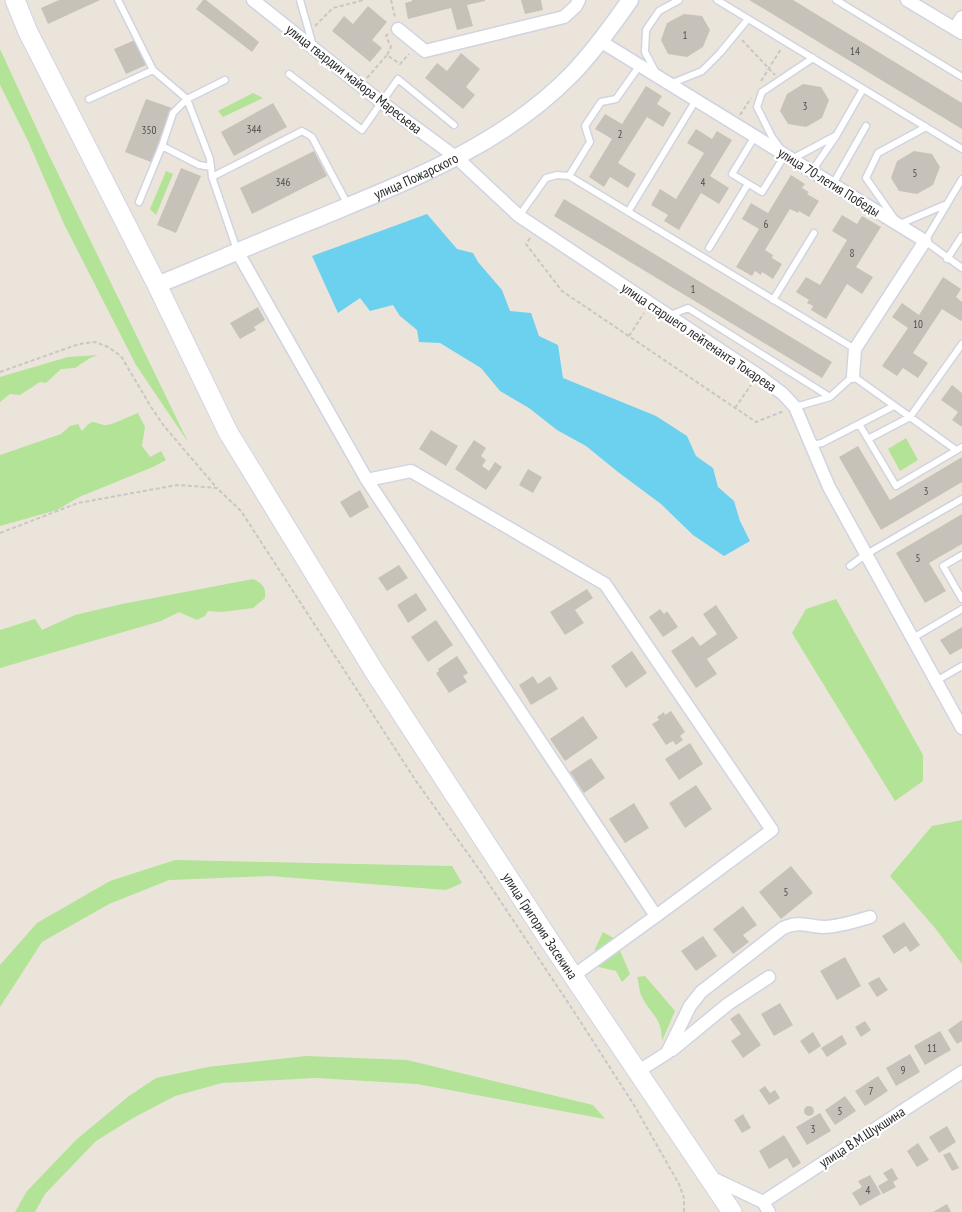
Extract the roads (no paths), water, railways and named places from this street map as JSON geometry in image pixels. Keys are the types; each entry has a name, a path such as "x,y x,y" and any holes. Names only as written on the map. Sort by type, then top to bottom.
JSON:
{"main road":[{"name":"улица Григория Засекина","path":"15,0 28,32 157,285 228,432 374,671 573,976 732,1212"}],"street":[{"name":"улица гвардии майора Маресьева","path":"253,0 381,102 457,158"},
{"path":"397,27 425,51 564,17 576,6 579,0"},
{"name":"улица Пожарского","path":"157,285 405,182 457,158 515,122 536,106 571,74 600,41 630,0"},
{"path":"907,0 958,30 962,17"},
{"name":"улица 70-летия Победы","path":"600,41 925,241"},
{"name":"улица старшего лейтенанта Токарева","path":"457,158 519,216 758,375 783,394 795,407 829,487 962,728"},
{"path":"853,376 855,349 925,241"},
{"path":"238,251 367,480 656,916"},
{"path":"367,480 411,471 605,584 772,830 573,976"},
{"path":"667,1053 690,1006 701,992 784,928 793,924 824,927 870,917"},
{"path":"637,1072 688,1038 728,1004 770,977"},
{"name":"улица В.М.Шукшина","path":"766,1207 962,1072"},
{"name":"улица Григория Засекина","path":"710,1177 766,1207"}],"lane":[{"path":"118,0 153,70 186,99 210,160 212,177 238,251"},
{"path":"300,0 314,49"},
{"path":"658,77 645,52 646,30 659,11 679,0"},
{"path":"717,0 962,149"},
{"path":"836,0 962,76"},
{"path":"670,84 702,71 720,53 748,19"},
{"path":"789,157 772,137 757,107 762,92 813,58"},
{"path":"569,176 590,142 585,126 600,102 616,99 640,65"},
{"path":"89,100 153,70"},
{"path":"289,74 362,130 398,79 454,125"},
{"path":"139,202 162,146 172,113 186,99 225,80"},
{"path":"812,171 836,136 863,89"},
{"path":"628,212 696,100"},
{"path":"833,184 866,126"},
{"path":"926,127 878,153 866,178 899,225 947,204"},
{"path":"212,177 302,131 312,137 348,205"},
{"path":"755,136 732,174 762,192 789,157 836,136"},
{"path":"162,146 199,165 211,167"},
{"path":"519,216 546,178 557,175 569,176 855,349"},
{"path":"962,179 925,241 947,259 962,268"},
{"path":"709,248 748,184"},
{"path":"773,300 814,233"},
{"path":"947,259 962,236"},
{"path":"668,316 688,308 830,397"},
{"path":"868,439 910,417 962,344"},
{"path":"795,407 830,397 853,376 959,449 896,486 859,424"},
{"path":"811,445 822,443 894,406"},
{"path":"850,566 865,555 962,499"},
{"path":"962,555 943,566 962,599"},
{"path":"918,635 962,609"},
{"path":"936,681 962,666"}],"water":[{"path":"427,214 457,249 473,253 478,262 502,290 510,311 531,313 539,336 558,345 563,378 656,416 687,436 696,456 713,468 718,487 734,501 740,521 750,541 724,556 693,535 661,504 586,446 557,430 529,408 500,391 481,368 440,343 419,342 417,330 400,316 393,305 370,311 360,298 338,313 312,256"}]}
